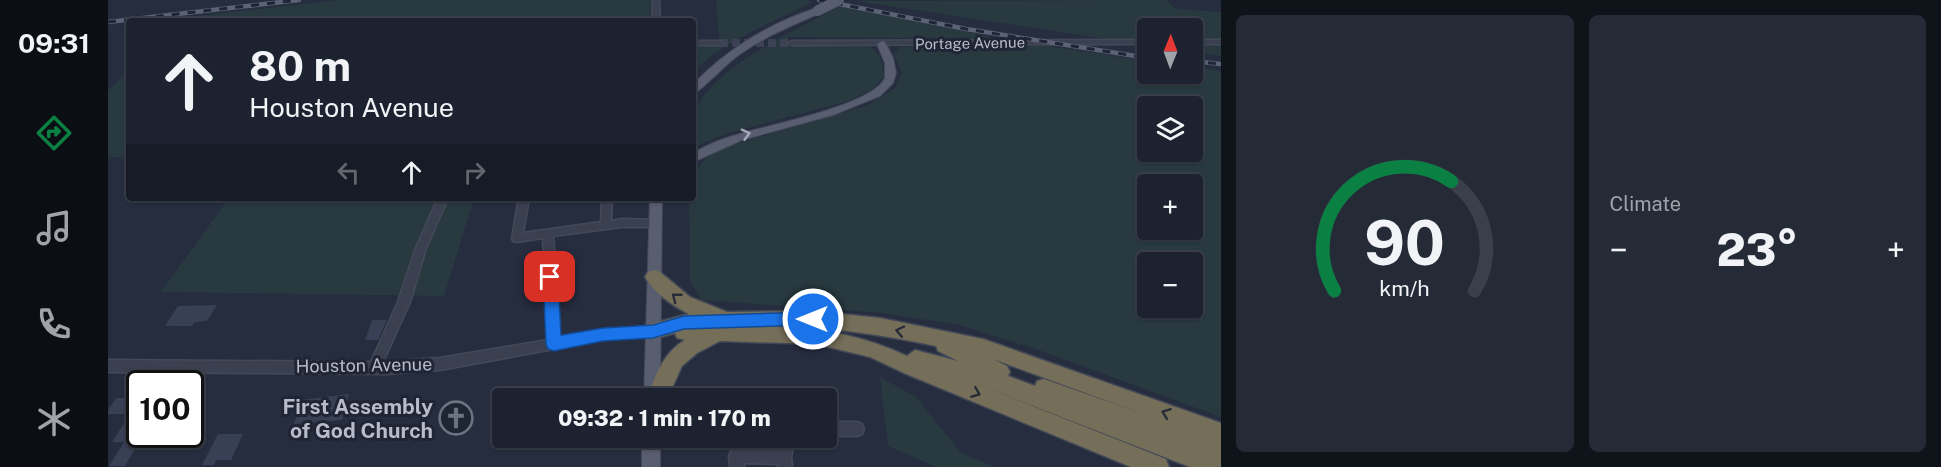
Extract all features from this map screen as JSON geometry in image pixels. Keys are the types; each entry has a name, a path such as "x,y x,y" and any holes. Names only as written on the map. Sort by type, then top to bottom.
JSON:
{"highway":[{"path":"654,277 673,296 688,306 742,326 816,336 983,376 1218,467"},
{"path":"653,332 813,319 846,322 926,336 983,347 1221,433"},
{"path":"659,388 667,368 681,352 693,344 742,326"},
{"path":"926,336 992,369 1221,452"},
{"path":"873,349 1158,467"}],"main road":[{"path":"696,88 716,66 737,49 839,0"},
{"path":"696,156 705,148 732,138 842,109 872,97 888,85 892,73 882,44"},
{"path":"654,388 655,211"},
{"path":"651,448 651,467"}],"street":[{"path":"656,0 656,18"},
{"name":"Portage Avenue","path":"792,43 1137,42"},
{"path":"1203,42 1221,42"},
{"path":"696,43 720,43"},
{"path":"375,367 404,302 421,248 442,201"},
{"path":"523,201 517,238 606,225 655,211"},
{"path":"606,225 607,201"},
{"path":"548,233 554,344"},
{"name":"Houston Avenue","path":"108,366 375,367 440,364 603,335 653,332"},
{"path":"837,429 857,429"},
{"path":"737,467 736,456 784,462"}],"shaded area":[{"path":"339,0 651,0 649,18 178,18"},
{"path":"716,0 805,0 813,2 733,42 696,69 696,46 720,45"},
{"path":"1166,0 1176,9 1221,12 1221,56 1203,53 1203,18 1137,18 1137,43 856,1"},
{"path":"840,6 1002,39 787,37 790,46 869,46 881,59 884,76 872,90 848,101 729,133 696,147 696,111 701,100 715,83 734,67 779,38"},
{"path":"1047,46 1137,60 1137,84 1203,84 1203,68 1221,71 1221,417 1036,349 959,325 883,313 702,300 690,282 689,201 696,201 696,174 704,161 715,150 868,105 895,88 902,73 894,54 900,47"},
{"path":"126,73 126,157 108,157 108,91"},
{"path":"227,201 473,201 444,296 161,292"},
{"path":"880,377 916,397 961,453 995,467 937,467 888,446"}],"building":[{"path":"217,305 207,321 195,322 192,326 165,326 178,306"},
{"path":"372,320 387,320 378,340 365,340"},
{"path":"349,394 342,420 294,424 302,400"},
{"path":"116,398 126,398 125,414 108,414"},
{"path":"126,422 126,448 135,448 125,466 109,466 124,442 112,442"},
{"path":"218,434 243,434 231,460 216,460 214,465 202,465"}],"tunnel":[{"path":"720,43 792,43"}],"railway":[{"path":"143,18 299,0"},
{"path":"819,0 966,29 1137,56"},
{"path":"108,22 126,20"},
{"path":"1203,62 1221,64"}],"place":[{"name":"First Assembly of God Church","path":"456,418"}],"route":[{"path":"550,277 554,344 603,335 653,332 684,322 813,319"}]}
